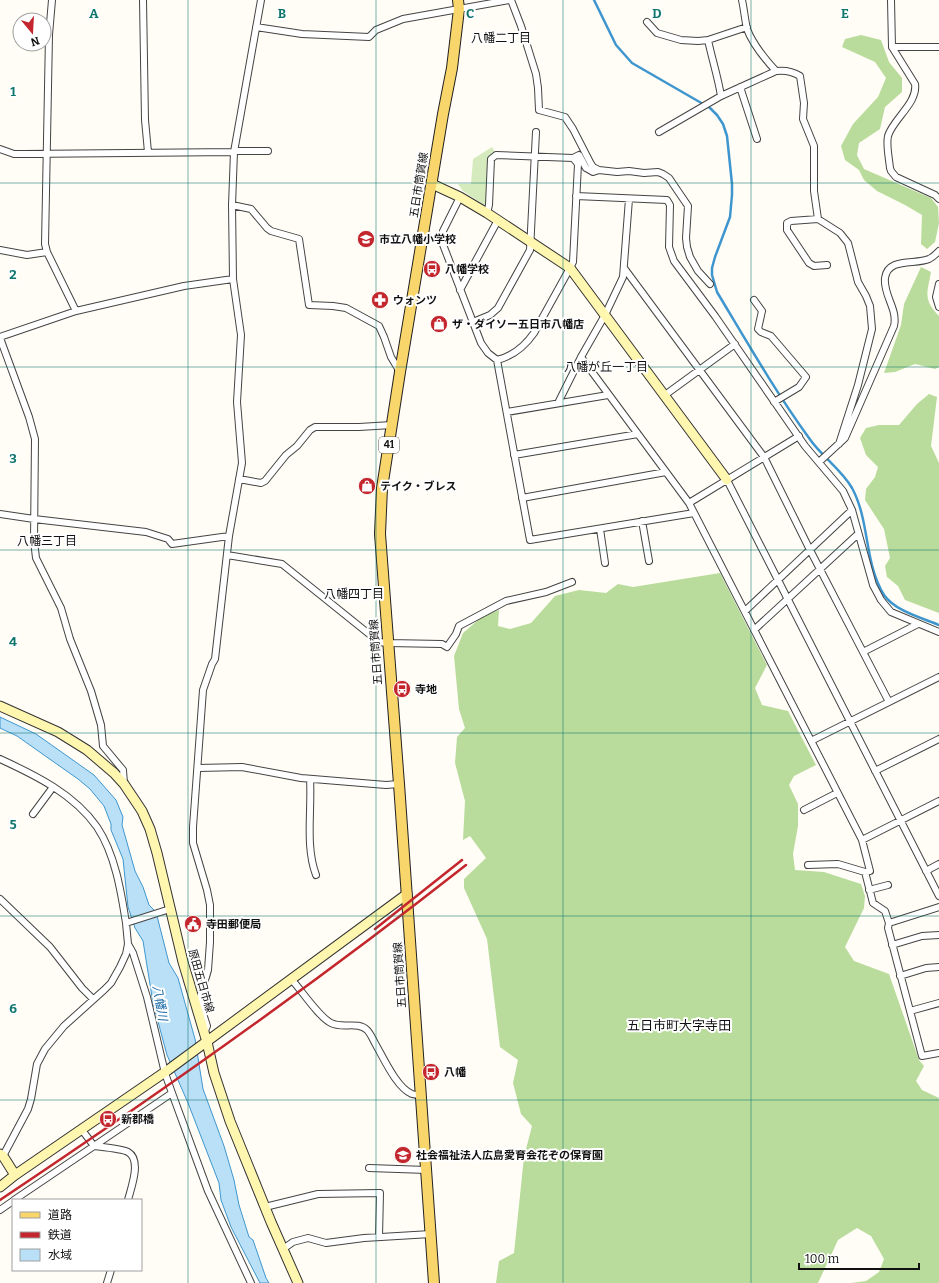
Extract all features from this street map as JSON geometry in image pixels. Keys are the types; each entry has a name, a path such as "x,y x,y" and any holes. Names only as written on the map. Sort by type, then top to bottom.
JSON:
{"main road":[{"name":"五日市筒賀線","path":"434,1283 380,534 382,488 443,114 452,68 459,4"}],"street":[{"path":"52,0 49,35 45,244 47,252 76,311"},
{"path":"143,0 145,120 148,152"},
{"path":"204,1041 207,1026 200,1004 200,997 208,970 210,905 193,843 203,690 215,659 229,536 242,457 237,402 241,335 233,280 232,206 234,151 261,0"},
{"path":"256,27 302,34 369,37 376,30 403,19 459,4 510,0 521,26 536,74 539,110 565,117 593,167 599,170 617,172 658,172 669,178 688,206 686,238 690,257 698,271 710,284"},
{"path":"742,0 747,27 759,51 776,71"},
{"path":"891,0 892,48 915,84 914,96 888,136 891,172 896,177 934,195 939,199"},
{"path":"647,22 654,31 667,37 698,41 708,40 747,27"},
{"path":"708,40 713,65 719,79 722,96"},
{"path":"892,48 939,47"},
{"path":"659,132 708,103 740,87 776,71 791,71 800,76 804,103 803,119 814,146 814,191 818,219"},
{"path":"740,87 757,139"},
{"path":"473,322 485,318 498,308 530,250 536,132"},
{"path":"0,149 14,154 268,151"},
{"path":"487,213 489,205 491,159 496,155 573,158 579,155 588,169 593,172 599,170"},
{"path":"497,360 512,354 528,341 534,333 573,262 578,164 573,158"},
{"path":"432,184 460,197 487,213 570,268 727,480 939,896"},
{"path":"576,196 667,200 670,205 670,253 678,267 776,401 805,446 820,461 843,491 852,510 873,585 880,600 891,612 939,632"},
{"path":"460,197 442,237 444,249 484,348 497,360 530,540 694,513"},
{"path":"558,403 581,357 605,315 623,277 629,199"},
{"path":"232,206 255,212 266,228 271,231 299,239 309,305 346,308 379,326 391,357 400,372"},
{"path":"827,265 814,266 809,263 786,227 787,223 791,221 818,219 840,233 848,243 858,282 870,306 872,329 858,385 839,444"},
{"path":"460,290 498,220"},
{"path":"0,250 27,255 47,252"},
{"path":"820,461 845,438 894,326 895,314 885,284 886,272 895,264 926,260 933,257 939,251"},
{"path":"624,268 764,457 810,550 889,702"},
{"path":"124,784 123,770 103,746 101,725 92,691 70,639 62,608 36,558 34,540 35,439 29,416 0,338 76,311 184,286 233,280"},
{"path":"939,284 936,297 939,307"},
{"path":"754,300 762,311 758,329 761,332 771,336 806,377 798,387 776,401"},
{"path":"665,395 735,344"},
{"path":"581,357 689,503 862,840 870,871 865,872 838,864 808,865"},
{"path":"507,412 608,394"},
{"path":"239,478 261,483 265,481 286,455 297,446 310,430 315,427 392,425"},
{"path":"514,455 638,434"},
{"path":"689,503 798,436"},
{"path":"522,498 666,472"},
{"path":"744,611 852,510"},
{"path":"0,514 146,532 168,539 172,544 229,536"},
{"path":"642,522 649,561"},
{"path":"600,529 606,563"},
{"path":"754,630 858,534"},
{"path":"227,555 282,564 379,642 388,643 442,644 447,647 456,634 459,626 506,601 546,592 572,582"},
{"path":"863,652 918,624"},
{"path":"811,741 939,677"},
{"name":"原田五日市線","path":"0,706 52,729 87,750 103,762 124,784 142,811 150,829 157,853 168,910 214,1073 230,1121 298,1283"},
{"path":"875,771 939,738"},
{"path":"0,759 29,773 69,798 84,811 98,828 111,858 119,885 127,923 128,944 126,954 120,968 111,983 56,1034 39,1060 28,1109 2,1155 15,1175"},
{"path":"198,768 242,767 310,779 386,786 399,784"},
{"path":"310,779 311,863 316,875"},
{"path":"33,814 53,787"},
{"path":"804,810 838,793"},
{"path":"862,840 939,801"},
{"path":"926,871 939,864"},
{"path":"865,872 873,903 885,911 889,923 888,931 922,1056 939,1054"},
{"path":"869,890 888,884"},
{"path":"0,1187 15,1175 167,1072 204,1041 292,980 406,894"},
{"path":"0,899 50,947 82,988 93,999"},
{"path":"889,923 939,907"},
{"path":"127,923 168,910"},
{"path":"892,945 922,936 939,935"},
{"path":"128,944 133,953 146,997 172,1093 208,1191 251,1283"},
{"path":"900,976 926,968 939,967"},
{"path":"292,980 324,1017 332,1023 340,1026 359,1026 366,1029 371,1035 390,1072 400,1084 412,1094 421,1095"},
{"path":"910,1011 939,1003"},
{"path":"15,1199 172,1093"},
{"path":"82,1130 94,1146 128,1152 133,1156 136,1166 128,1199"},
{"path":"369,1168 427,1170"},
{"path":"265,1206 318,1194 380,1193 379,1237"},
{"path":"0,1210 12,1201"},
{"path":"283,1249 293,1242 308,1238 326,1243 379,1237 431,1234"},
{"path":"107,1283 111,1271"}],"green space":[{"path":"861,35 881,40 889,62 902,78 902,92 885,107 880,129 859,143 857,155 864,169 931,198 938,207 939,223 935,242 927,249 921,244 922,215 877,191 864,180 859,170 845,160 841,146 853,124 878,97 886,78 875,62 842,47 845,39"},
{"path":"492,147 495,152 488,158 486,204 484,205 463,191 458,184 471,184 473,159"},
{"path":"921,267 931,272 928,286 928,300 939,316 939,367 935,369 915,364 895,372 884,373 901,325 904,304"},
{"path":"929,394 937,397 931,446 939,463 939,613 905,600 898,586 887,577 885,566 890,558 884,529 865,500 866,489 875,477 878,467 866,455 860,438 866,428 879,425 899,425 917,404"},
{"path":"720,573 767,665 755,688 762,705 788,711 816,765 794,776 789,785 798,804 798,826 793,854 795,870 824,872 861,884 865,896 864,908 845,947 854,961 889,974 919,1060 924,1066 916,1081 922,1090 939,1098 939,1283 851,1283 866,1281 879,1272 884,1259 871,1236 857,1228 838,1240 818,1283 496,1283 499,1261 514,1253 524,1157 532,1126 521,1114 513,1083 518,1060 500,1047 487,939 464,888 464,879 486,858 470,836 463,840 465,801 455,763 457,737 465,728 459,709 454,656 463,633 484,615 499,610 498,626 510,629 531,623 555,596 579,590 606,593 618,584 633,587"}],"water":[{"name":"八幡川","path":"0,717 36,734 94,775 116,800 123,817 122,825 135,871 143,887 149,905 156,912 169,963 178,978 195,1039 203,1089 224,1146 249,1237 253,1240 269,1283 260,1283 231,1227 221,1200 219,1183 188,1103 167,1055 153,1003 143,941 135,928 128,907 123,859 111,830 111,824 104,806 90,789 78,779 17,736 0,728"}],"waterway":[{"path":"594,0 616,45 632,63 710,108 723,124 727,136 732,195 730,217 712,268 712,275 717,292 784,402 814,445 852,488 862,514 873,569 884,595 889,601 902,610 939,625"}],"railway":[{"path":"375,929 462,860"},
{"path":"0,1200 119,1120 295,995 466,865"}],"place":[{"name":"市立八幡小学校","path":"366,239"},
{"name":"八幡学校","path":"432,269"},
{"name":"ウォンツ","path":"380,300"},
{"name":"ザ・ダイソー五日市八幡店","path":"439,324"},
{"name":"テイク・ブレス","path":"367,486"},
{"name":"寺地","path":"402,689"},
{"name":"寺田郵便局","path":"193,924"},
{"name":"八幡","path":"431,1072"},
{"name":"新郡橋","path":"108,1119"},
{"name":"社会福祉法人広島愛育会花ぞの保育園","path":"403,1155"}],"district":[{"name":"八幡二丁目","path":"501,38"},
{"name":"八幡が丘一丁目","path":"606,367"},
{"name":"八幡三丁目","path":"47,541"},
{"name":"八幡四丁目","path":"354,594"},
{"name":"五日市町大字寺田","path":"679,1025"}]}
